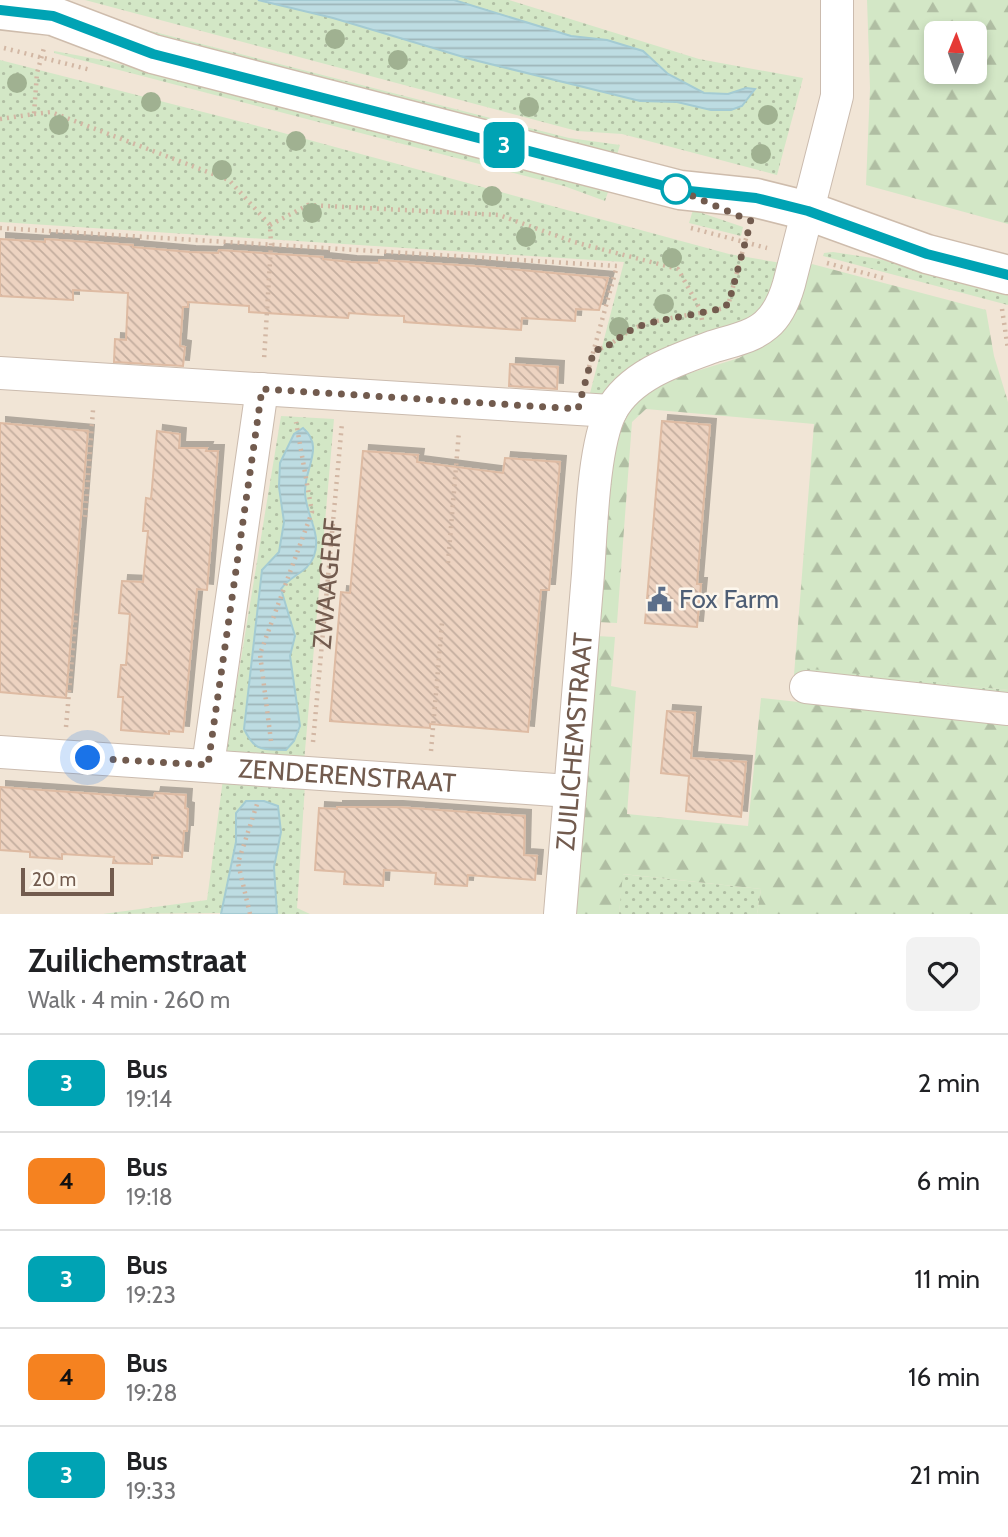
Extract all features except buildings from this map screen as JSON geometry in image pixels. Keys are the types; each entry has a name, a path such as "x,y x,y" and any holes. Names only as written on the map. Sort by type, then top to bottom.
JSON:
{"street":[{"name":"ZUILICHEMSTRAAT","path":"560,914 602,440 611,411 632,386 679,359 746,337 766,325 777,311 786,294 837,96 837,0"},
{"path":"0,10 53,16 153,54 680,190 756,198 805,223"},
{"path":"0,21 47,39 153,54"},
{"path":"680,190 751,221 805,223 927,254 1005,292"},
{"path":"0,373 611,411"},
{"path":"208,765 262,389"},
{"path":"806,687 1008,709"},
{"name":"ZENDERENSTRAAT","path":"0,752 570,791"}],"path":[{"path":"34,114 37,73 42,58"},
{"path":"0,120 51,112 229,180 270,225 262,389"},
{"path":"270,225 308,205 499,215 574,242 678,269 700,309 700,314"},
{"path":"594,350 603,349 634,328 724,308 729,302 751,221"},
{"path":"0,228 617,266 578,409"},
{"path":"1005,292 1008,349"},
{"path":"85,517 96,379"},
{"name":"ZWAAGERF","path":"310,773 345,394"},
{"path":"448,563 461,401"},
{"path":"272,746 260,654 312,512 296,415"},
{"path":"64,756 76,613"},
{"path":"428,781 442,623"},
{"path":"250,914 238,863 260,794"}],"shaded area":[{"path":"0,0 1008,0 1008,914 0,914"}],"green space":[{"path":"85,0 258,0 333,18 470,59 640,101 677,102 711,110 746,88 728,94 704,93 668,74 643,51 607,40 571,36 454,0 509,0 699,59 803,78 777,175 622,134 577,131"},
{"path":"867,0 1008,0 1008,224 866,185 870,88"},
{"path":"65,9 569,138 620,145 616,158 119,30"},
{"path":"54,51 108,61 609,189 605,201 564,186"},
{"path":"0,60 254,125 729,254 781,263 769,303 752,323 603,399 589,397 624,262 0,222"},
{"path":"693,210 743,227 741,236 689,223"},
{"path":"824,253 879,259 1008,292 1008,305 823,256"},
{"path":"812,264 986,310 994,356 1008,402 1008,690 802,668 800,675 794,675 814,424 646,409 632,422 617,623 598,622 614,434 632,404 654,386 739,358 779,334 804,271"},
{"path":"281,416 334,419 304,762 225,756","holes":["312,456 306,499 314,525 299,575 286,581 281,589 295,636 290,655 300,726 262,570 279,552 284,521 279,487"]},
{"path":"596,636 615,637 611,686 636,691 627,814 748,826 761,698 1008,725 1008,914 757,914 761,889 623,874 619,914 574,914"},
{"path":"801,667 1008,690 1008,699 800,676"},
{"path":"223,779 305,785 297,908 310,914 277,914 274,867 281,832 278,806 236,813 236,841 222,913 103,914 207,900"},
{"path":"622,874 761,889 757,914 619,914"}],"water":[{"path":"258,0 454,0 571,36 607,40 643,51 668,74 704,93 728,94 746,88 755,89 742,106 731,110 711,110 677,102 640,101 470,59 333,18"},
{"path":"303,428 309,435 313,450 305,493 315,532 316,548 308,566 281,589 295,636 290,656 300,726 294,741 286,750 265,749 252,742 244,729 262,570 279,552 284,522 279,487 280,463 294,434"},
{"path":"246,801 264,801 278,806 281,832 274,867 277,914 221,914 236,842 236,813"}],"bus line":[{"name":"3","path":"0,10 53,16 153,54 680,190 756,198 808,211 927,254 1008,275"}],"place":[{"name":"Fox Farm","path":"659,599"}],"route":[{"path":"88,758 208,765 262,389 578,409 594,350 603,349 634,328 724,308 729,302 751,221 676,189"}]}
